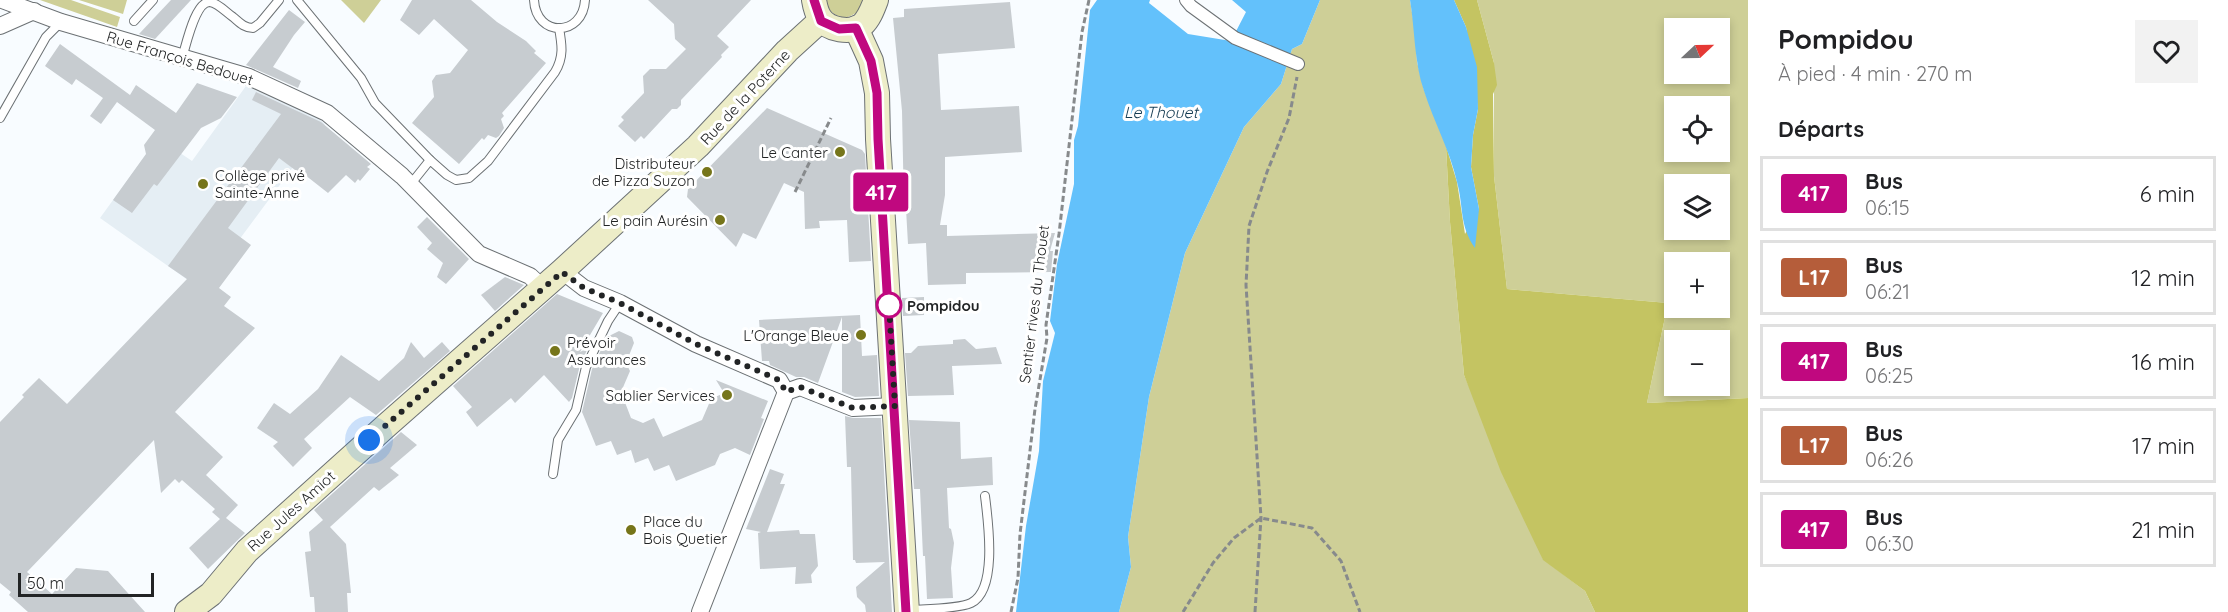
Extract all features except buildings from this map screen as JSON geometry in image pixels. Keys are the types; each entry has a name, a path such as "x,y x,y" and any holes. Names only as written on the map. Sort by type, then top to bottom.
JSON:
{"main road":[{"path":"818,10 839,29 856,28 868,17 876,0"},
{"name":"Rue de la Poterne","path":"562,272 698,146 780,59 818,10"},
{"path":"856,28 871,61 877,93 906,611"},
{"name":"Rue Jules Amiot","path":"187,612 211,594 235,564 256,543 562,272"}],"street":[{"name":"Rue François Bedouet","path":"2,0 61,22 249,77 327,113 410,185 479,254 530,276 543,288"},
{"path":"1186,0 1235,38 1298,64"},
{"path":"0,26 34,11"},
{"path":"562,272 584,288 620,303 696,344 779,380 786,392"},
{"path":"700,612 786,392 800,387 853,408 895,406"}],"lane":[{"path":"134,21 153,0"},
{"path":"182,58 197,9 204,3 211,1 244,26 253,28 279,0"},
{"path":"297,0 361,78 375,103 430,160 456,180 469,178 488,161 561,62 562,45 559,28"},
{"path":"534,0 534,8 543,22 559,28 575,23 585,9 585,0"},
{"path":"0,118 45,37 61,22"},
{"path":"410,185 430,160"},
{"path":"553,474 558,440 576,410 586,367 608,321 620,303"},
{"path":"906,611 968,605 978,599 985,583 990,538 985,496"}],"path":[{"name":"Sentier rives du Thouet","path":"1011,612 1018,578 1020,534 1035,409 1047,338 1046,325 1059,234 1082,32 1089,0"},
{"path":"1255,612 1261,518 1246,285 1250,226 1267,172 1289,118 1297,87 1298,64"},
{"path":"795,192 831,118"},
{"path":"1183,612 1213,563 1234,538 1261,518 1312,528 1341,561 1360,612"}],"shaded area":[{"path":"1454,0 1477,0 1494,63 1497,85 1493,94 1494,176 1507,289 1664,303 1665,318 1647,403 1748,398 1748,612 1595,612 1585,591 1543,560 1501,472 1464,375 1450,222 1446,146 1457,182 1465,234 1479,209 1471,167 1473,135 1478,109 1466,27"},
{"name":"Collège privé Sainte-Anne","path":"246,86 318,118 325,124 202,290 100,218 158,138 192,161"}],"green space":[{"path":"40,0 71,0 120,17 117,27"},
{"path":"79,0 127,0 123,14"},
{"path":"341,0 381,0 364,23"},
{"path":"823,0 865,0 856,13 844,17 833,13"},
{"path":"1320,0 1410,0 1417,62 1424,90 1446,146 1450,222 1464,375 1543,559 1585,591 1595,612 1119,612 1131,567 1128,537 1149,397 1185,253 1244,127 1281,84 1292,49 1302,44"},
{"path":"1477,0 1748,0 1748,398 1647,403 1665,318 1730,318 1730,252 1664,252 1664,303 1507,289 1494,176 1494,63"}],"water":[{"name":"Le Thouet","path":"1097,0 1150,0 1149,3 1188,34 1231,41 1246,12 1232,0 1320,0 1302,44 1292,49 1281,84 1244,127 1185,253 1149,397 1128,537 1131,567 1119,612 1016,612 1026,526 1039,451 1043,381 1055,333 1050,321 1057,264 1074,184 1074,140 1078,126 1090,10"},
{"path":"1410,0 1454,0 1466,27 1477,67 1478,109 1473,135 1471,167 1479,209 1475,248 1466,232 1454,170 1421,80 1416,57"}],"bus line":[{"name":"417","path":"814,0 821,21 839,29 856,28 871,61 877,93 906,612"}],"place":[{"name":"Le Canter","path":"840,152"},
{"name":"Distributeur de Pizza Suzon","path":"707,172"},
{"name":"Collège privé Sainte-Anne","path":"203,184"},
{"name":"Le pain Aurésin","path":"720,220"},
{"name":"Pompidou","path":"889,305"},
{"name":"L'Orange Bleue","path":"861,335"},
{"name":"Prévoir Assurances","path":"555,351"},
{"name":"Sablier Services","path":"727,395"},
{"name":"Place du Bois Quetier","path":"631,530"}],"route":[{"path":"369,440 562,272 584,288 620,303 696,344 779,380 786,392 800,387 853,408 895,406 889,305"}]}
